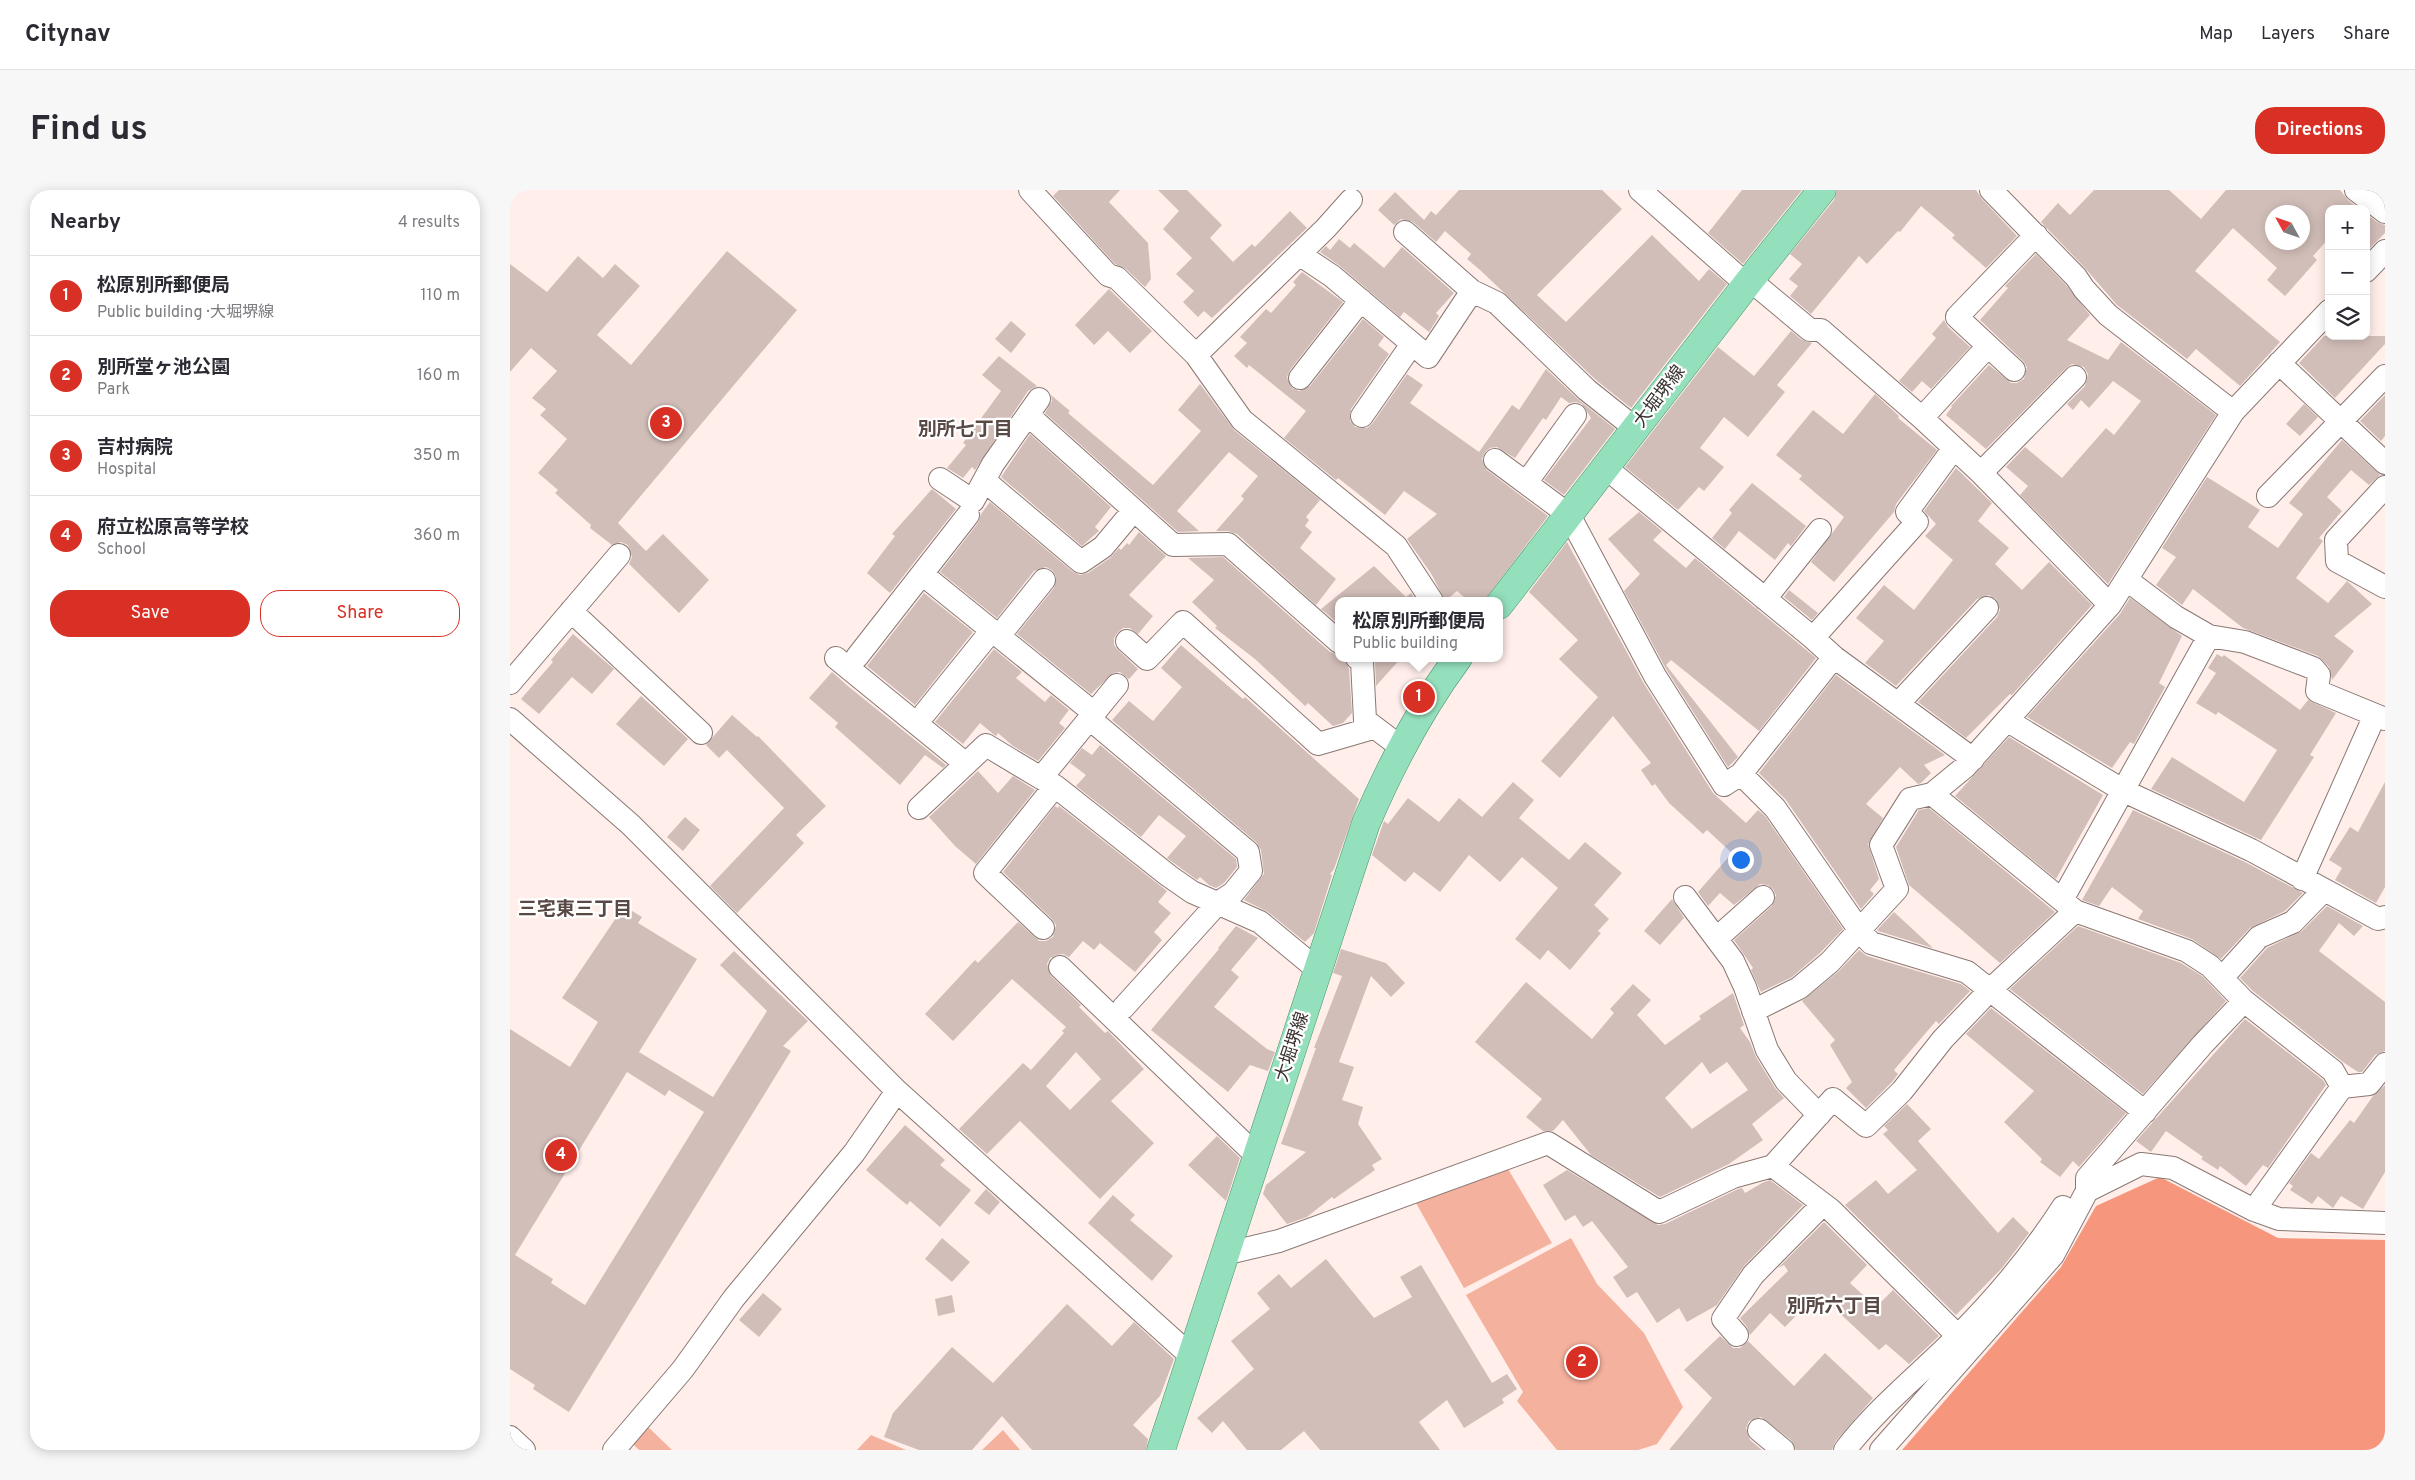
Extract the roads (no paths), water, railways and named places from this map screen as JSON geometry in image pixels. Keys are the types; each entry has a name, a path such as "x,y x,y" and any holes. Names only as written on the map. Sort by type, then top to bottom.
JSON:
{"main road":[{"name":"大堀堺線","path":"1503,600 1748,282 1822,190"},
{"name":"大堀堺線","path":"1160,1450 1366,823 1424,707 1455,662"}],"street":[{"path":"1030,190 1108,275 1117,278 1196,356 1242,420 1396,546 1429,597"},
{"path":"1640,190 1748,282 1810,330 1821,330 1922,418 1981,473 2110,606"},
{"path":"1991,190 2076,276 2084,289 2108,315 2233,412"},
{"path":"2356,190 2385,212"},
{"path":"1196,356 1299,254 1350,200"},
{"path":"1405,232 1472,291 1497,304 1587,390 1636,429"},
{"path":"2014,370 1957,317 2036,235"},
{"path":"2370,267 2385,251"},
{"path":"1299,254 1332,276 1428,357 1472,291"},
{"path":"1300,378 1361,300"},
{"path":"1753,1011 1799,988 1860,931 1897,889 1881,846 1910,800 1932,794 1973,759 2110,606 2233,412 2325,315"},
{"path":"1362,416 1412,344"},
{"path":"1922,418 1988,346"},
{"path":"2279,363 2385,463"},
{"path":"2268,496 2385,376"},
{"path":"1981,473 2075,377"},
{"path":"940,479 973,501 993,464 1033,407 1133,511 1173,545 1228,544 1335,638"},
{"path":"1526,483 1575,415"},
{"path":"1813,638 1917,522 1907,512 1954,448"},
{"path":"1495,460 1569,515 1655,676 1724,785 1741,774 1834,657"},
{"path":"1606,468 1834,657 1973,759"},
{"path":"985,481 1081,562 1102,547 1133,511"},
{"path":"2385,487 2336,540 2337,561 2385,587"},
{"path":"966,764 847,658 922,574 968,515"},
{"path":"1765,599 1820,530"},
{"path":"510,683 619,555"},
{"path":"922,574 995,633 1248,852 1251,871 1233,893 1218,903 1123,1008"},
{"path":"925,713 1044,580"},
{"path":"2127,580 2176,617 2209,636 2245,642 2313,668 2319,675 2318,691 2380,717 2302,879"},
{"path":"1898,704 1987,608"},
{"path":"571,611 701,733"},
{"path":"1126,641 1147,659 1183,622 1318,744 1373,728"},
{"path":"1224,1254 1279,1242 1548,1143 1659,1212 1733,1177 1773,1166 1833,1099 1866,1126 1902,1091 1943,1039 2069,905 2124,791 2209,636"},
{"path":"1362,662 1365,720 1373,728 1402,748"},
{"path":"1043,928 985,873 1092,716 1117,685"},
{"path":"510,719 631,825 897,1091 1191,1356"},
{"path":"2008,721 2124,791 2251,850 2378,919 2385,917"},
{"path":"919,808 986,745 1048,782 1192,892 1260,922 1318,970"},
{"path":"1741,774 1775,808 1860,931 1871,943 1967,972 1991,989 2144,1112"},
{"path":"1932,794 2069,905 2187,952 2210,966 2244,1001 2333,1071 2342,1086"},
{"path":"2222,978 2260,937 2293,922 2323,890"},
{"path":"1717,938 1762,897"},
{"path":"1685,898 1733,961 1766,1050 1786,1081 1819,1115"},
{"path":"1060,967 1257,1156"},
{"path":"1845,1450 1896,1394 1958,1336 2041,1242 2068,1200 2087,1184 2144,1112 2244,1001"},
{"path":"2342,1086 2369,1084 2385,1064"},
{"path":"2254,1210 2342,1086"},
{"path":"614,1450 683,1369 734,1298 854,1153 897,1091"},
{"path":"1881,1450 2053,1255 2087,1184 2141,1164 2173,1168 2254,1210 2279,1219 2385,1223"},
{"path":"1773,1166 1823,1204 1958,1336"},
{"path":"1738,1335 1722,1319 1753,1275 1823,1204"},
{"path":"1896,1394 1914,1412"},
{"path":"1759,1430 1783,1450"},
{"path":"510,1436 524,1450"}],"place":[{"name":"吉村病院","path":"666,423"},
{"name":"松原別所郵便局","path":"1419,697"},
{"name":"府立松原高等学校","path":"561,1155"},
{"name":"別所堂ヶ池公園","path":"1582,1362"}],"district":[{"name":"別所七丁目","path":"965,430"},
{"name":"三宅東三丁目","path":"575,910"},
{"name":"別所六丁目","path":"1834,1307"}]}
